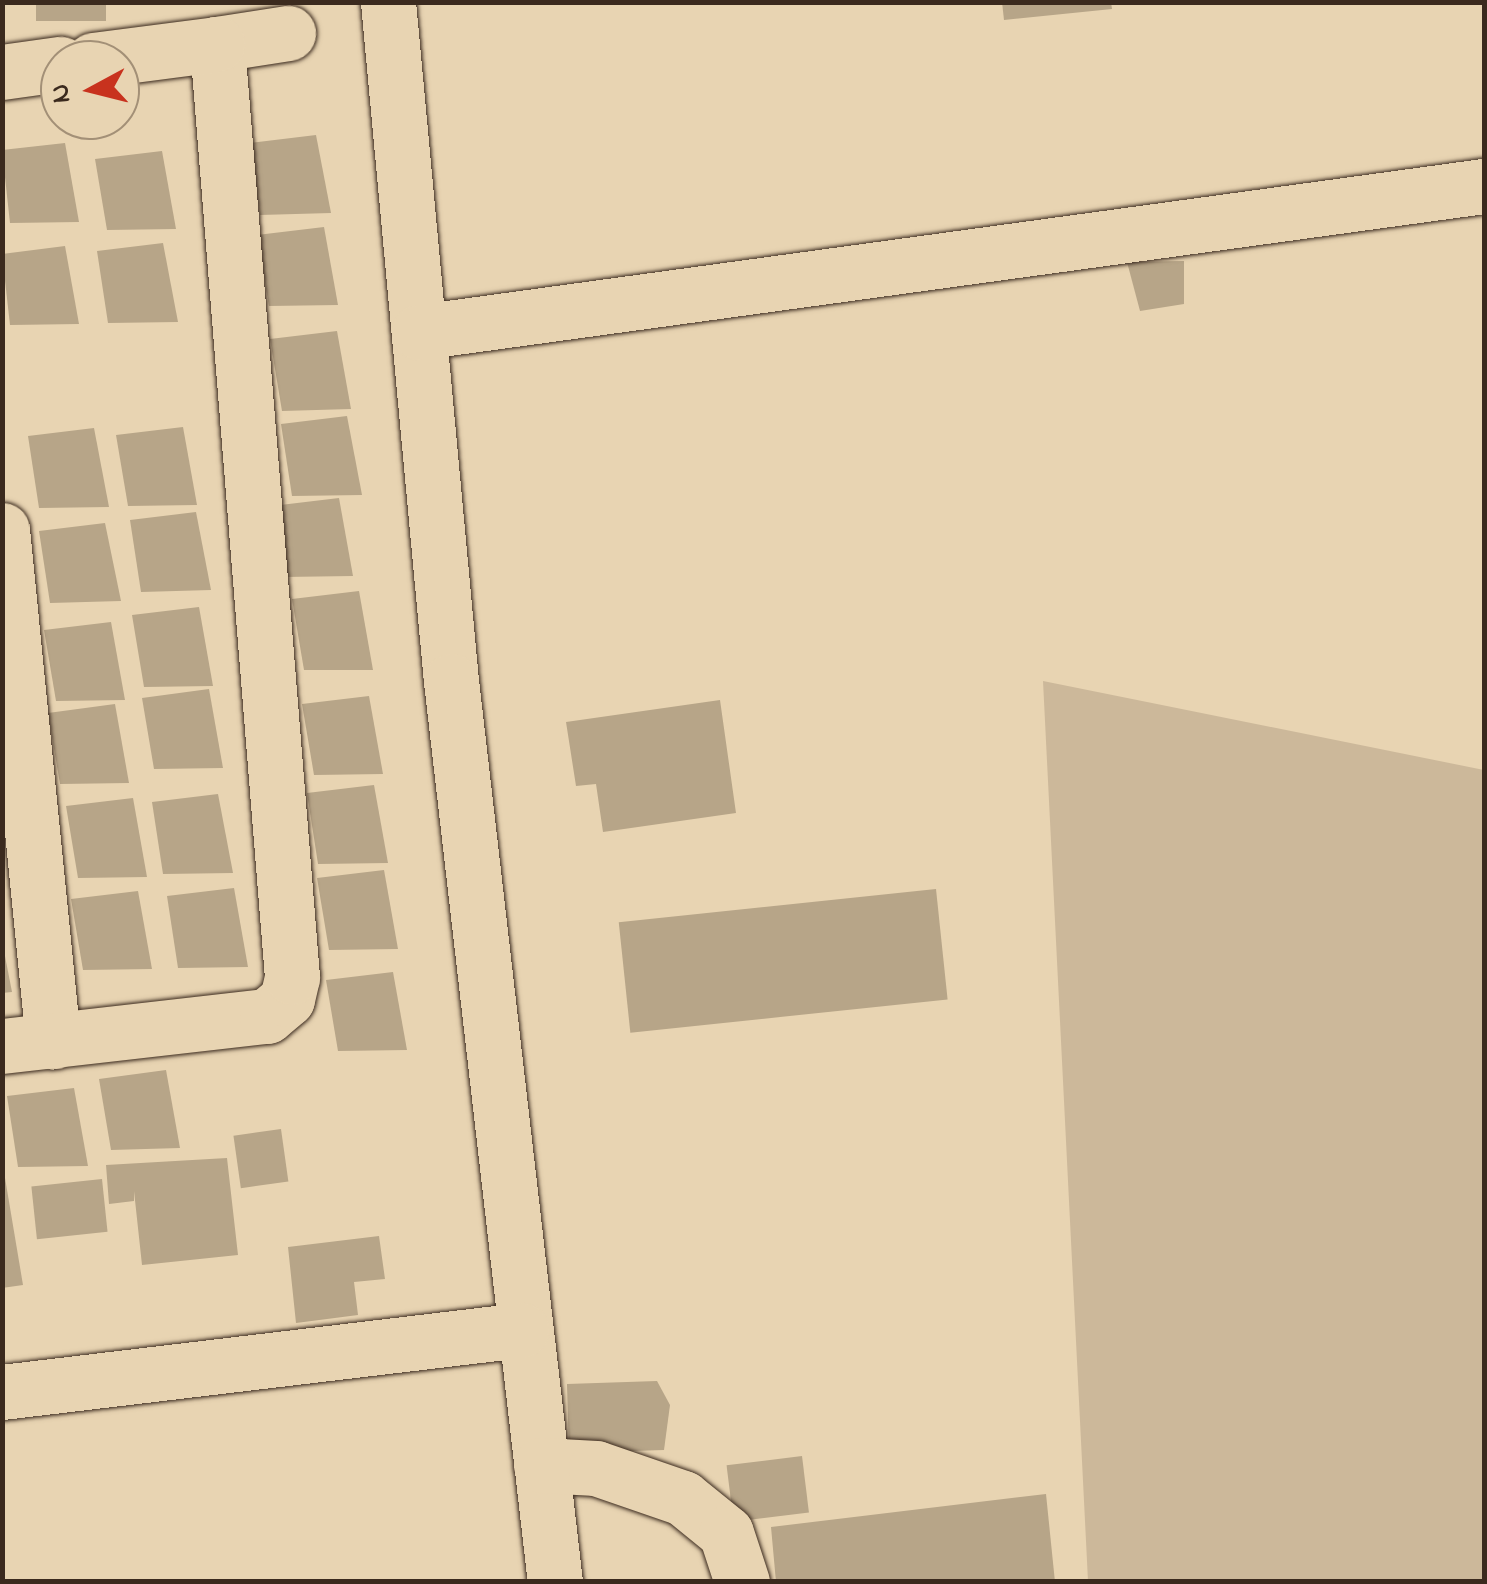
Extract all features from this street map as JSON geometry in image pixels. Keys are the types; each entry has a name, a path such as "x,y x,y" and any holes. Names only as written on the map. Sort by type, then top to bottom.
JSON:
{"street":[{"path":"388,2 418,332 521,1330 555,1582"},
{"path":"140,54 288,33"},
{"path":"2,530 28,1044 267,1016 287,998 292,977 217,44"},
{"path":"2,72 40,67"},
{"path":"418,332 1484,186"},
{"path":"2,1392 521,1330"},
{"path":"540,1466 596,1468 683,1498 726,1533 742,1582"}],"shaded area":[{"path":"1043,681 1484,770 1484,1581 1088,1581"}],"building":[{"path":"36,2 106,2 106,21 36,21"},
{"path":"1002,2 1111,2 1112,9 1004,20"},
{"path":"316,135 331,213 260,215 249,143"},
{"path":"65,143 79,222 10,223 2,150"},
{"path":"162,151 176,229 107,230 95,159"},
{"path":"324,227 338,305 269,306 257,235"},
{"path":"163,243 178,322 108,323 97,251"},
{"path":"65,246 79,324 10,325 2,254"},
{"path":"1184,261 1184,304 1140,311 1127,262"},
{"path":"337,331 351,409 282,411 270,339"},
{"path":"347,416 362,495 292,496 281,424"},
{"path":"183,427 197,505 128,506 116,435"},
{"path":"94,428 109,507 39,508 28,436"},
{"path":"339,498 353,576 283,577 272,506"},
{"path":"196,512 211,590 141,592 130,520"},
{"path":"105,523 121,601 50,603 39,531"},
{"path":"359,591 373,670 304,670 292,599"},
{"path":"199,607 213,686 144,687 132,615"},
{"path":"111,622 125,700 56,701 44,630"},
{"path":"209,689 223,768 154,769 142,698"},
{"path":"369,696 383,774 314,775 302,704"},
{"path":"720,700 736,813 603,832 596,784 576,786 566,722"},
{"path":"115,704 129,783 60,784 48,713"},
{"path":"374,785 388,863 318,864 307,793"},
{"path":"218,794 233,873 163,874 152,802"},
{"path":"133,798 147,877 78,878 66,806"},
{"path":"384,870 398,949 329,950 317,878"},
{"path":"234,888 248,967 178,968 167,896"},
{"path":"936,889 948,999 630,1033 619,922"},
{"path":"138,891 152,969 83,970 71,899"},
{"path":"4,951 12,992 2,993"},
{"path":"393,972 407,1050 338,1051 326,980"},
{"path":"166,1070 180,1148 111,1150 99,1079"},
{"path":"74,1088 88,1166 18,1167 7,1096"},
{"path":"281,1129 288,1181 241,1188 233,1136"},
{"path":"227,1158 238,1255 142,1265 134,1191 134,1201 109,1204 106,1165"},
{"path":"2,1160 23,1285 2,1288"},
{"path":"102,1179 108,1232 37,1239 31,1186"},
{"path":"379,1236 385,1279 354,1282 358,1315 296,1323 288,1247"},
{"path":"657,1381 670,1405 664,1450 569,1453 567,1384"},
{"path":"802,1456 809,1513 734,1522 727,1465"},
{"path":"1046,1494 1055,1582 776,1582 771,1527"}]}
